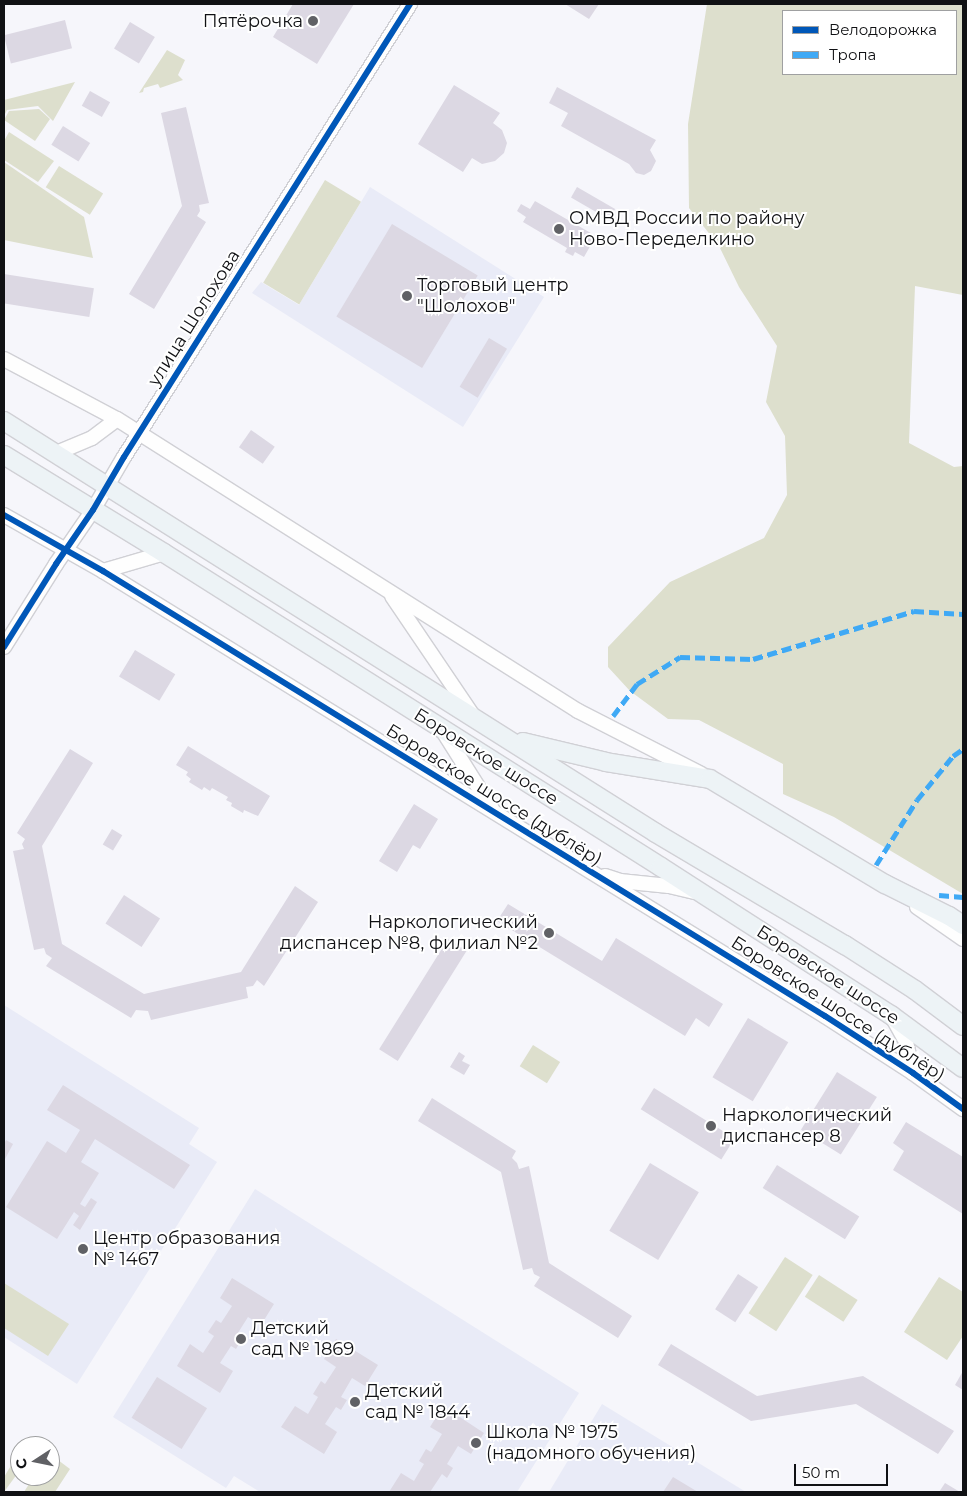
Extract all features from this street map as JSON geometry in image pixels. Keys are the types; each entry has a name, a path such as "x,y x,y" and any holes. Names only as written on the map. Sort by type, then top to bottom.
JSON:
{"main road":[{"name":"Боровское шоссе","path":"4,421 106,488 476,720 656,832 853,950 915,990 963,1026"},
{"name":"Боровское шоссе","path":"4,455 164,553 703,894 891,1015 963,1068"},
{"path":"503,736 577,756 710,779 885,884 963,925"}],"street":[{"name":"улица Шолохова","path":"4,647 93,510 410,4"},
{"path":"4,359 117,419 578,711 710,779"},
{"path":"54,454 92,438 117,419"},
{"name":"Боровское шоссе (дублёр)","path":"4,515 103,571 590,872 913,1073 963,1109"},
{"path":"103,571 164,553"},
{"path":"389,590 476,720"},
{"path":"440,728 495,814"},
{"path":"590,872 620,880 669,886 703,894"},
{"path":"885,884 963,940"},
{"path":"891,1015 901,1029 906,1042 913,1073"}],"shaded area":[{"path":"370,187 544,297 463,427 252,293 261,282 299,305"},
{"name":"Центр образования № 1467","path":"4,1005 199,1128 189,1144 217,1162 77,1384 4,1337"},
{"path":"255,1189 579,1393 517,1492 260,1492 234,1476 226,1488 113,1417"},
{"path":"602,1404 746,1492 549,1492"}],"green space":[{"path":"707,4 963,4 963,295 915,286 909,443 954,467 963,466 963,894 834,817 783,794 783,764 699,720 668,719 630,691 608,667 608,647 670,582 764,538 787,495 785,436 766,402 777,346 739,287 719,246 689,208 688,124"},
{"path":"167,50 185,60 178,75 183,80 160,88 158,84 144,88 143,92 139,93"},
{"path":"75,82 53,121 38,106 7,110 4,116 4,100"},
{"path":"39,109 50,119 35,141 4,120 9,111"},
{"path":"9,132 54,161 38,182 4,160 4,141"},
{"path":"4,162 84,217 93,258 4,240"},
{"path":"59,166 103,194 90,215 46,187"},
{"path":"325,180 361,202 299,304 263,283"},
{"path":"533,1045 560,1062 547,1083 520,1066"},
{"path":"785,1257 813,1275 776,1331 749,1313"},
{"path":"819,1275 858,1300 843,1322 805,1297"},
{"path":"939,1277 963,1292 963,1336 947,1360 904,1332"},
{"path":"4,1283 69,1324 48,1356 4,1328"},
{"path":"60,1462 70,1469 60,1484"},
{"path":"10,1467 10,1484 4,1492 4,1477"},
{"path":"28,1486 59,1486 55,1492 24,1492"}],"building":[{"name":"Пятёрочка","path":"293,4 354,4 317,64 273,37"},
{"path":"565,4 599,4 589,19"},
{"path":"65,20 72,48 11,63 4,35"},
{"path":"130,22 155,37 139,64 114,49"},
{"path":"454,85 500,113 493,123 502,130 507,143 504,153 495,161 482,164 472,158 463,172 418,144"},
{"path":"557,87 656,140 650,150 656,161 651,171 644,175 636,173 629,164 561,126 568,113 549,103"},
{"path":"90,91 110,102 102,117 82,106"},
{"path":"186,107 209,203 199,205 200,211 197,216 206,222 154,309 129,294 182,206 161,113"},
{"path":"63,126 90,143 78,162 51,145"},
{"path":"577,187 615,209 609,219 571,197"},
{"name":"ОМВД России по району Ново-Переделкино","path":"535,201 596,236 584,257 575,252 573,256 565,252 567,248 523,222 526,217 517,211 521,204 530,209"},
{"name":"Торговый центр \"Шолохов\"","path":"392,224 478,276 422,368 336,317"},
{"path":"4,274 94,288 89,317 4,303"},
{"path":"489,338 507,349 478,398 460,387"},
{"path":"251,430 275,447 263,464 239,447"},
{"path":"135,650 175,674 159,701 119,677"},
{"path":"188,746 270,796 258,816 244,810 243,813 231,806 232,803 226,800 228,797 212,788 210,791 204,787 202,790 189,782 191,779 186,775 188,772 176,765"},
{"path":"70,749 93,763 42,846 62,944 144,994 241,972 295,886 318,902 264,986 257,980 253,986 246,987 248,998 151,1020 148,1011 136,1010 131,1018 46,966 52,958 46,954 44,948 34,950 13,851 24,849 22,844 25,839 17,833"},
{"path":"414,804 438,819 420,849 413,845 397,872 379,861"},
{"path":"112,829 122,835 113,851 103,844"},
{"path":"124,895 160,918 142,947 105,924"},
{"path":"508,904 602,961 616,938 723,1004 709,1027 696,1018 685,1036 497,921"},
{"path":"448,939 467,951 398,1061 379,1049"},
{"path":"748,1018 788,1042 753,1101 712,1077"},
{"path":"459,1052 465,1056 462,1061 470,1065 464,1075 450,1067"},
{"path":"837,1072 877,1097 841,1155 801,1130"},
{"path":"63,1085 190,1165 174,1189 95,1139 81,1162 99,1173 80,1204 85,1207 91,1198 97,1202 80,1230 73,1225 79,1216 74,1212 57,1239 6,1207 47,1141 66,1153 80,1130 47,1110"},
{"path":"654,1088 735,1138 721,1160 641,1109"},
{"path":"432,1098 516,1151 512,1158 517,1163 519,1169 529,1166 549,1263 632,1316 618,1338 534,1286 540,1277 534,1274 532,1268 523,1270 501,1172 418,1121"},
{"path":"906,1122 963,1157 963,1214 893,1170 904,1151 893,1143"},
{"path":"6,1140 13,1144 4,1161 4,1144"},
{"path":"650,1163 699,1192 658,1260 609,1231"},
{"path":"777,1165 859,1216 845,1239 763,1188"},
{"path":"738,1274 758,1287 735,1322 715,1309"},
{"path":"232,1278 274,1304 261,1325 248,1317 236,1336 242,1339 236,1349 231,1346 220,1363 233,1371 220,1393 177,1366 190,1344 203,1353 214,1336 208,1332 216,1320 221,1323 232,1306 220,1298"},
{"path":"336,1339 378,1365 365,1386 352,1378 341,1397 347,1400 341,1410 336,1407 325,1424 337,1432 324,1454 281,1427 295,1406 308,1414 318,1397 313,1394 321,1381 325,1384 336,1367 324,1359"},
{"path":"671,1344 757,1396 863,1376 954,1431 938,1454 856,1404 751,1421 658,1365"},
{"path":"963,1371 963,1390 955,1385"},
{"path":"157,1377 207,1408 182,1449 132,1418"},
{"path":"443,1406 484,1433 471,1454 458,1446 447,1464 453,1468 447,1478 442,1474 430,1492 389,1492 401,1473 414,1481 424,1464 419,1461 426,1449 431,1452 442,1434 430,1427"},
{"path":"673,1477 698,1492 663,1492"},
{"path":"945,1483 960,1492 939,1492"}],"marked path":[{"path":"613,716 637,684 680,657 753,659 914,611 963,614"},
{"path":"876,865 917,800 953,756 963,749"},
{"path":"939,895 963,897"}],"cycle path":[{"path":"4,647 56,564 93,510 124,457 410,4"},
{"path":"4,515 103,571 825,1016 913,1073 963,1109"}],"place":[{"name":"Пятёрочка","path":"313,21"},
{"name":"ОМВД России по району Ново-Переделкино","path":"559,229"},
{"name":"Торговый центр \"Шолохов\"","path":"407,296"},
{"name":"Наркологический диспансер №8, филиал №2","path":"549,933"},
{"name":"Наркологический диспансер 8","path":"711,1126"},
{"name":"Центр образования № 1467","path":"83,1249"},
{"name":"Детский сад № 1869","path":"241,1339"},
{"name":"Детский сад № 1844","path":"355,1402"},
{"name":"Школа № 1975 (надомного обучения)","path":"476,1443"}]}
